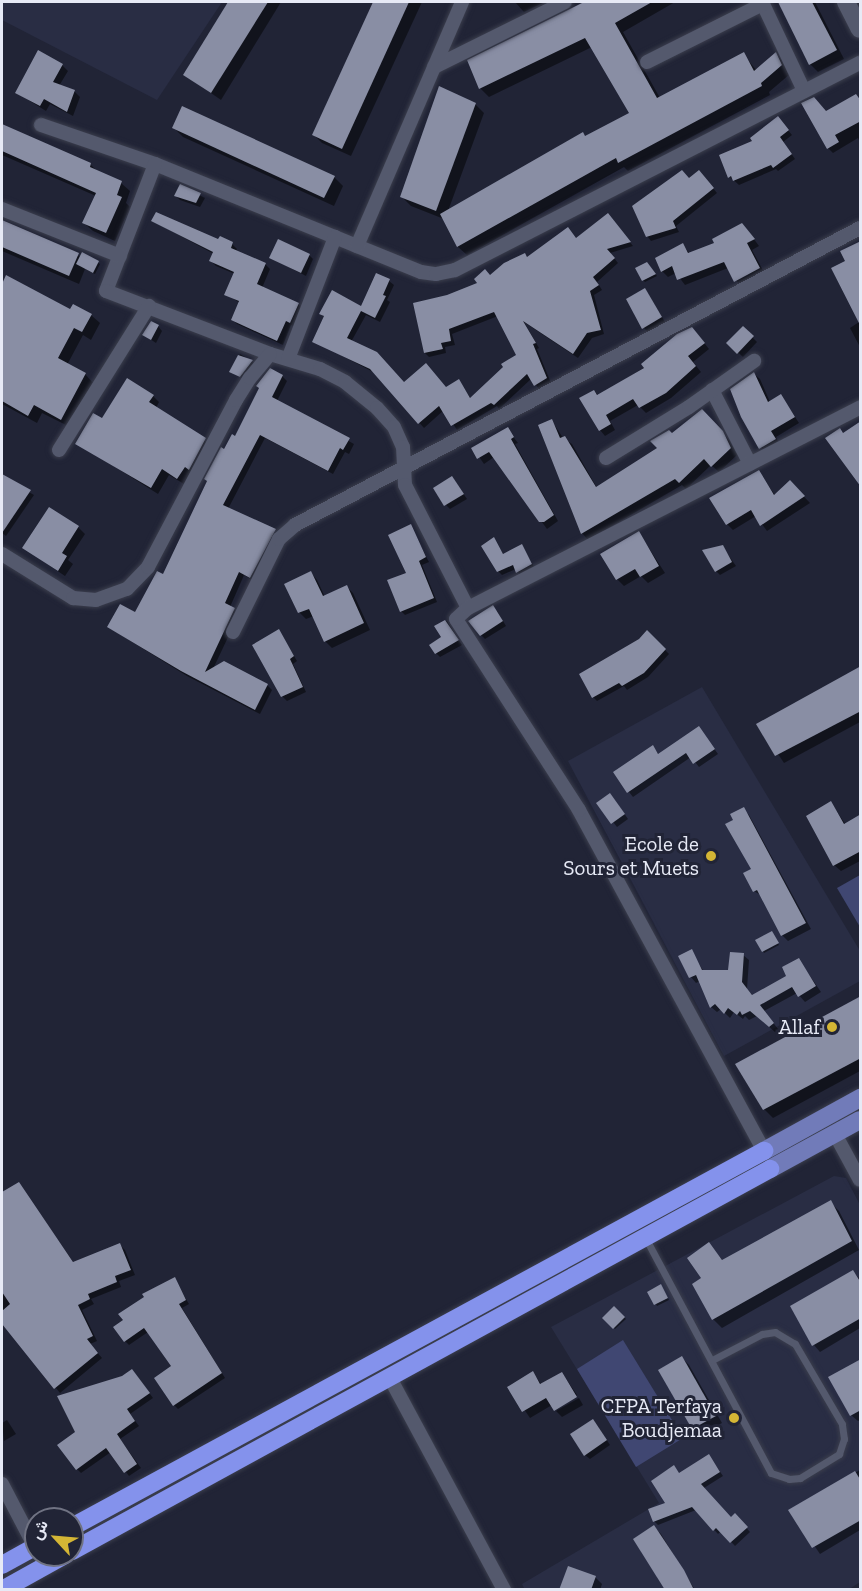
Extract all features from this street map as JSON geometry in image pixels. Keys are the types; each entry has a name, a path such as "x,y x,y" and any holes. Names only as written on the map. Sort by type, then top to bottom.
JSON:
{"highway":[{"path":"84,1520 764,1151"},
{"path":"84,1544 646,1239 770,1169"},
{"path":"2,1565 24,1553"},
{"path":"2,1590 43,1567"}],"main road":[{"path":"764,1151 861,1098"},
{"path":"770,1169 861,1120"}],"street":[{"path":"357,246 462,2"},
{"path":"434,67 565,2"},
{"path":"846,2 861,28"},
{"path":"647,62 762,3 804,92"},
{"path":"41,125 155,164 421,272 436,274 455,270 861,63"},
{"path":"155,164 106,291 270,354 320,369 345,382 376,408 394,427 403,447 405,485 468,608"},
{"path":"2,209 120,256"},
{"path":"233,632 279,539 295,525 861,228"},
{"path":"288,359 335,237"},
{"path":"58,450 149,306"},
{"path":"2,554 73,598 96,600 127,589 148,567 236,400 250,378 270,354"},
{"path":"606,458 754,361"},
{"path":"712,390 750,464"},
{"path":"764,1151 579,810 456,619 468,608 861,407"},
{"path":"836,1134 861,1180"},
{"path":"390,1378 504,1590"},
{"path":"2,1484 24,1525"}],"lane":[{"path":"646,1239 771,1473 789,1479 800,1478 830,1462 839,1454 844,1439 842,1424 795,1344 775,1332 762,1334 712,1360"}],"shaded area":[{"path":"2,2 222,2 157,100 2,20"},
{"name":"Ecole de Sours et Muets","path":"702,687 860,951 860,981 724,1056 568,761"},
{"path":"860,875 860,927 837,888"},
{"name":"CFPA Terfaya Boudjemaa","path":"834,1176 846,1178 860,1205 860,1582 848,1590 525,1590 522,1584 659,1503 551,1327"},
{"path":"623,1340 683,1438 636,1467 577,1369"}],"building":[{"path":"228,2 268,2 211,93 183,75"},
{"path":"373,2 409,2 342,149 312,135"},
{"path":"584,2 652,2 615,23 657,98 744,52 754,71 776,52 782,65 761,83 762,86 618,163 616,158 457,247 440,214 583,132 585,136 629,113 585,38 479,89 467,60"},
{"path":"778,2 812,2 837,50 809,65"},
{"path":"38,50 63,64 53,82 75,90 67,112 44,99 40,106 15,93"},
{"path":"439,86 476,103 436,211 400,197"},
{"path":"856,94 861,101 861,121 835,135 839,142 827,149 801,103 814,97 826,111"},
{"path":"182,106 335,176 324,198 172,128"},
{"path":"778,116 789,130 780,137 792,154 773,168 771,165 733,181 731,176 728,178 719,155 752,141 750,138"},
{"path":"2,124 91,163 90,167 122,181 117,195 122,197 106,233 82,223 96,193 2,151"},
{"path":"682,170 689,178 699,170 714,188 673,221 676,228 646,237 632,206"},
{"path":"180,184 201,193 196,203 174,196"},
{"path":"156,212 218,239 220,236 233,242 231,248 266,263 257,284 299,303 290,323 286,321 277,341 231,320 239,301 224,295 234,272 209,261 213,252 151,221"},
{"path":"608,213 631,242 607,249 615,258 593,277 599,285 590,291 601,330 587,333 573,354 523,321 536,343 533,344 547,378 534,386 527,374 494,405 491,403 451,426 439,406 418,424 370,369 312,342 324,316 319,314 332,290 361,306 376,273 390,279 383,295 386,296 375,318 361,311 347,338 377,352 404,382 426,363 446,387 459,379 470,398 503,367 501,364 516,355 494,312 449,329 451,341 441,343 443,349 424,353 413,303 447,295 477,283 474,279 485,269 490,275 504,263 525,253 527,257 568,227 576,238"},
{"path":"2,220 79,253 69,276 2,247"},
{"path":"742,223 755,239 747,243 760,268 734,282 724,262 677,280 672,266 661,272 655,258 683,243 688,253 714,243 712,239"},
{"path":"278,239 310,254 301,273 269,258"},
{"path":"861,241 861,327 831,268 845,261 840,251"},
{"path":"82,252 99,261 93,273 76,264"},
{"path":"647,262 656,274 642,281 635,268"},
{"path":"6,275 70,309 73,304 92,314 82,332 74,328 58,358 86,373 61,420 34,405 28,416 2,401 2,284"},
{"path":"645,288 662,317 642,329 626,299"},
{"path":"151,321 159,325 151,340 142,335"},
{"path":"743,326 754,336 737,354 726,343"},
{"path":"692,327 705,343 688,356 696,366 666,393 639,408 633,399 606,415 611,424 599,431 579,398 594,390 597,395 644,368 641,364 677,334"},
{"path":"238,355 253,360 240,377 229,372"},
{"path":"270,368 283,375 272,397 350,438 343,450 340,448 328,471 260,435 223,505 276,529 250,578 239,572 225,603 235,608 205,672 224,661 268,684 255,710 181,671 107,627 120,604 135,612 157,571 163,574 207,481 204,479 221,447 224,449 232,434 235,436 259,388 256,386"},
{"path":"754,372 768,402 781,394 795,417 771,431 776,439 759,449 741,417 730,389"},
{"path":"127,378 154,395 149,402 206,438 189,470 185,467 177,479 162,469 151,488 75,444 93,413 102,418"},
{"path":"702,409 723,431 731,448 711,467 704,459 679,483 675,479 581,534 538,425 552,419 560,438 565,436 596,487 657,448 650,441 669,430 672,433"},
{"path":"861,421 861,487 825,438 840,428 843,433"},
{"path":"508,427 514,437 511,439 554,515 544,522 539,522 489,452 477,459 471,448"},
{"path":"759,470 774,495 790,480 805,496 760,526 751,510 726,525 709,498"},
{"path":"2,474 31,490 2,533"},
{"path":"452,476 464,494 444,506 433,488"},
{"path":"49,507 79,526 62,553 67,556 58,571 22,548"},
{"path":"411,524 426,557 419,561 434,598 400,612 387,580 406,573 388,535"},
{"path":"639,531 659,566 640,577 635,569 616,580 600,554"},
{"path":"494,537 503,554 522,544 532,564 516,573 513,565 497,572 481,546"},
{"path":"723,545 732,562 715,572 702,550"},
{"path":"311,571 323,596 347,585 364,623 324,642 309,609 298,613 284,584"},
{"path":"493,605 503,621 480,636 468,621"},
{"path":"445,620 459,640 435,654 429,645 441,637 434,626"},
{"path":"279,629 294,656 290,659 303,687 281,697 252,645"},
{"path":"647,630 666,649 644,673 622,686 619,683 592,698 579,674 639,639"},
{"path":"861,666 861,711 775,756 756,724"},
{"path":"699,726 715,749 693,764 686,753 627,793 613,772 653,745 658,754"},
{"path":"610,793 625,814 611,824 596,803"},
{"path":"831,801 844,824 861,814 861,851 833,866 806,816"},
{"path":"744,807 806,923 781,936 757,890 753,892 743,873 751,869 725,824 733,820 730,814"},
{"path":"772,931 779,943 762,952 755,940"},
{"path":"692,949 702,970 728,970 730,952 744,953 742,982 752,995 786,976 782,967 799,958 816,986 798,997 792,987 760,1005 774,1023 769,1027 750,1011 742,1015 740,1011 737,1015 728,1008 724,1014 715,1004 710,1008 696,975 689,978 678,956"},
{"name":"Allaf","path":"861,996 861,1058 763,1110 735,1064"},
{"path":"19,1182 73,1262 120,1243 131,1270 115,1276 117,1282 88,1294 90,1299 78,1305 93,1336 87,1339 98,1353 54,1389 2,1324 2,1311 10,1304 2,1292 2,1192"},
{"path":"831,1200 852,1241 712,1320 692,1284 701,1278 687,1258 709,1242 722,1260"},
{"path":"853,1270 861,1283 861,1318 812,1346 790,1306"},
{"path":"175,1277 186,1300 179,1304 222,1373 173,1406 154,1378 171,1366 144,1328 124,1342 113,1327 123,1320 118,1314 144,1297 142,1294"},
{"path":"661,1284 668,1298 654,1305 647,1292"},
{"path":"614,1306 625,1317 613,1329 602,1318"},
{"path":"682,1356 716,1416 692,1429 658,1370"},
{"path":"861,1359 861,1410 850,1416 828,1377"},
{"path":"132,1369 150,1393 127,1409 135,1421 117,1434 137,1464 124,1473 106,1448 76,1470 57,1445 75,1432 57,1396 122,1376"},
{"path":"533,1371 540,1384 562,1372 577,1397 554,1411 546,1398 522,1412 507,1387"},
{"path":"593,1419 607,1440 584,1456 570,1434"},
{"path":"709,1454 720,1472 701,1484 731,1517 735,1513 748,1527 730,1543 716,1528 713,1531 692,1507 653,1522 648,1509 665,1503 651,1481 674,1465 679,1473"},
{"path":"855,1471 861,1481 861,1520 812,1548 788,1510"},
{"path":"654,1525 684,1570 694,1590 665,1590 633,1539"},
{"path":"568,1566 596,1576 591,1590 559,1590"}],"place":[{"name":"Ecole de Sours et Muets","path":"711,856"},
{"name":"Allaf","path":"832,1027"},
{"name":"CFPA Terfaya Boudjemaa","path":"734,1418"}]}
